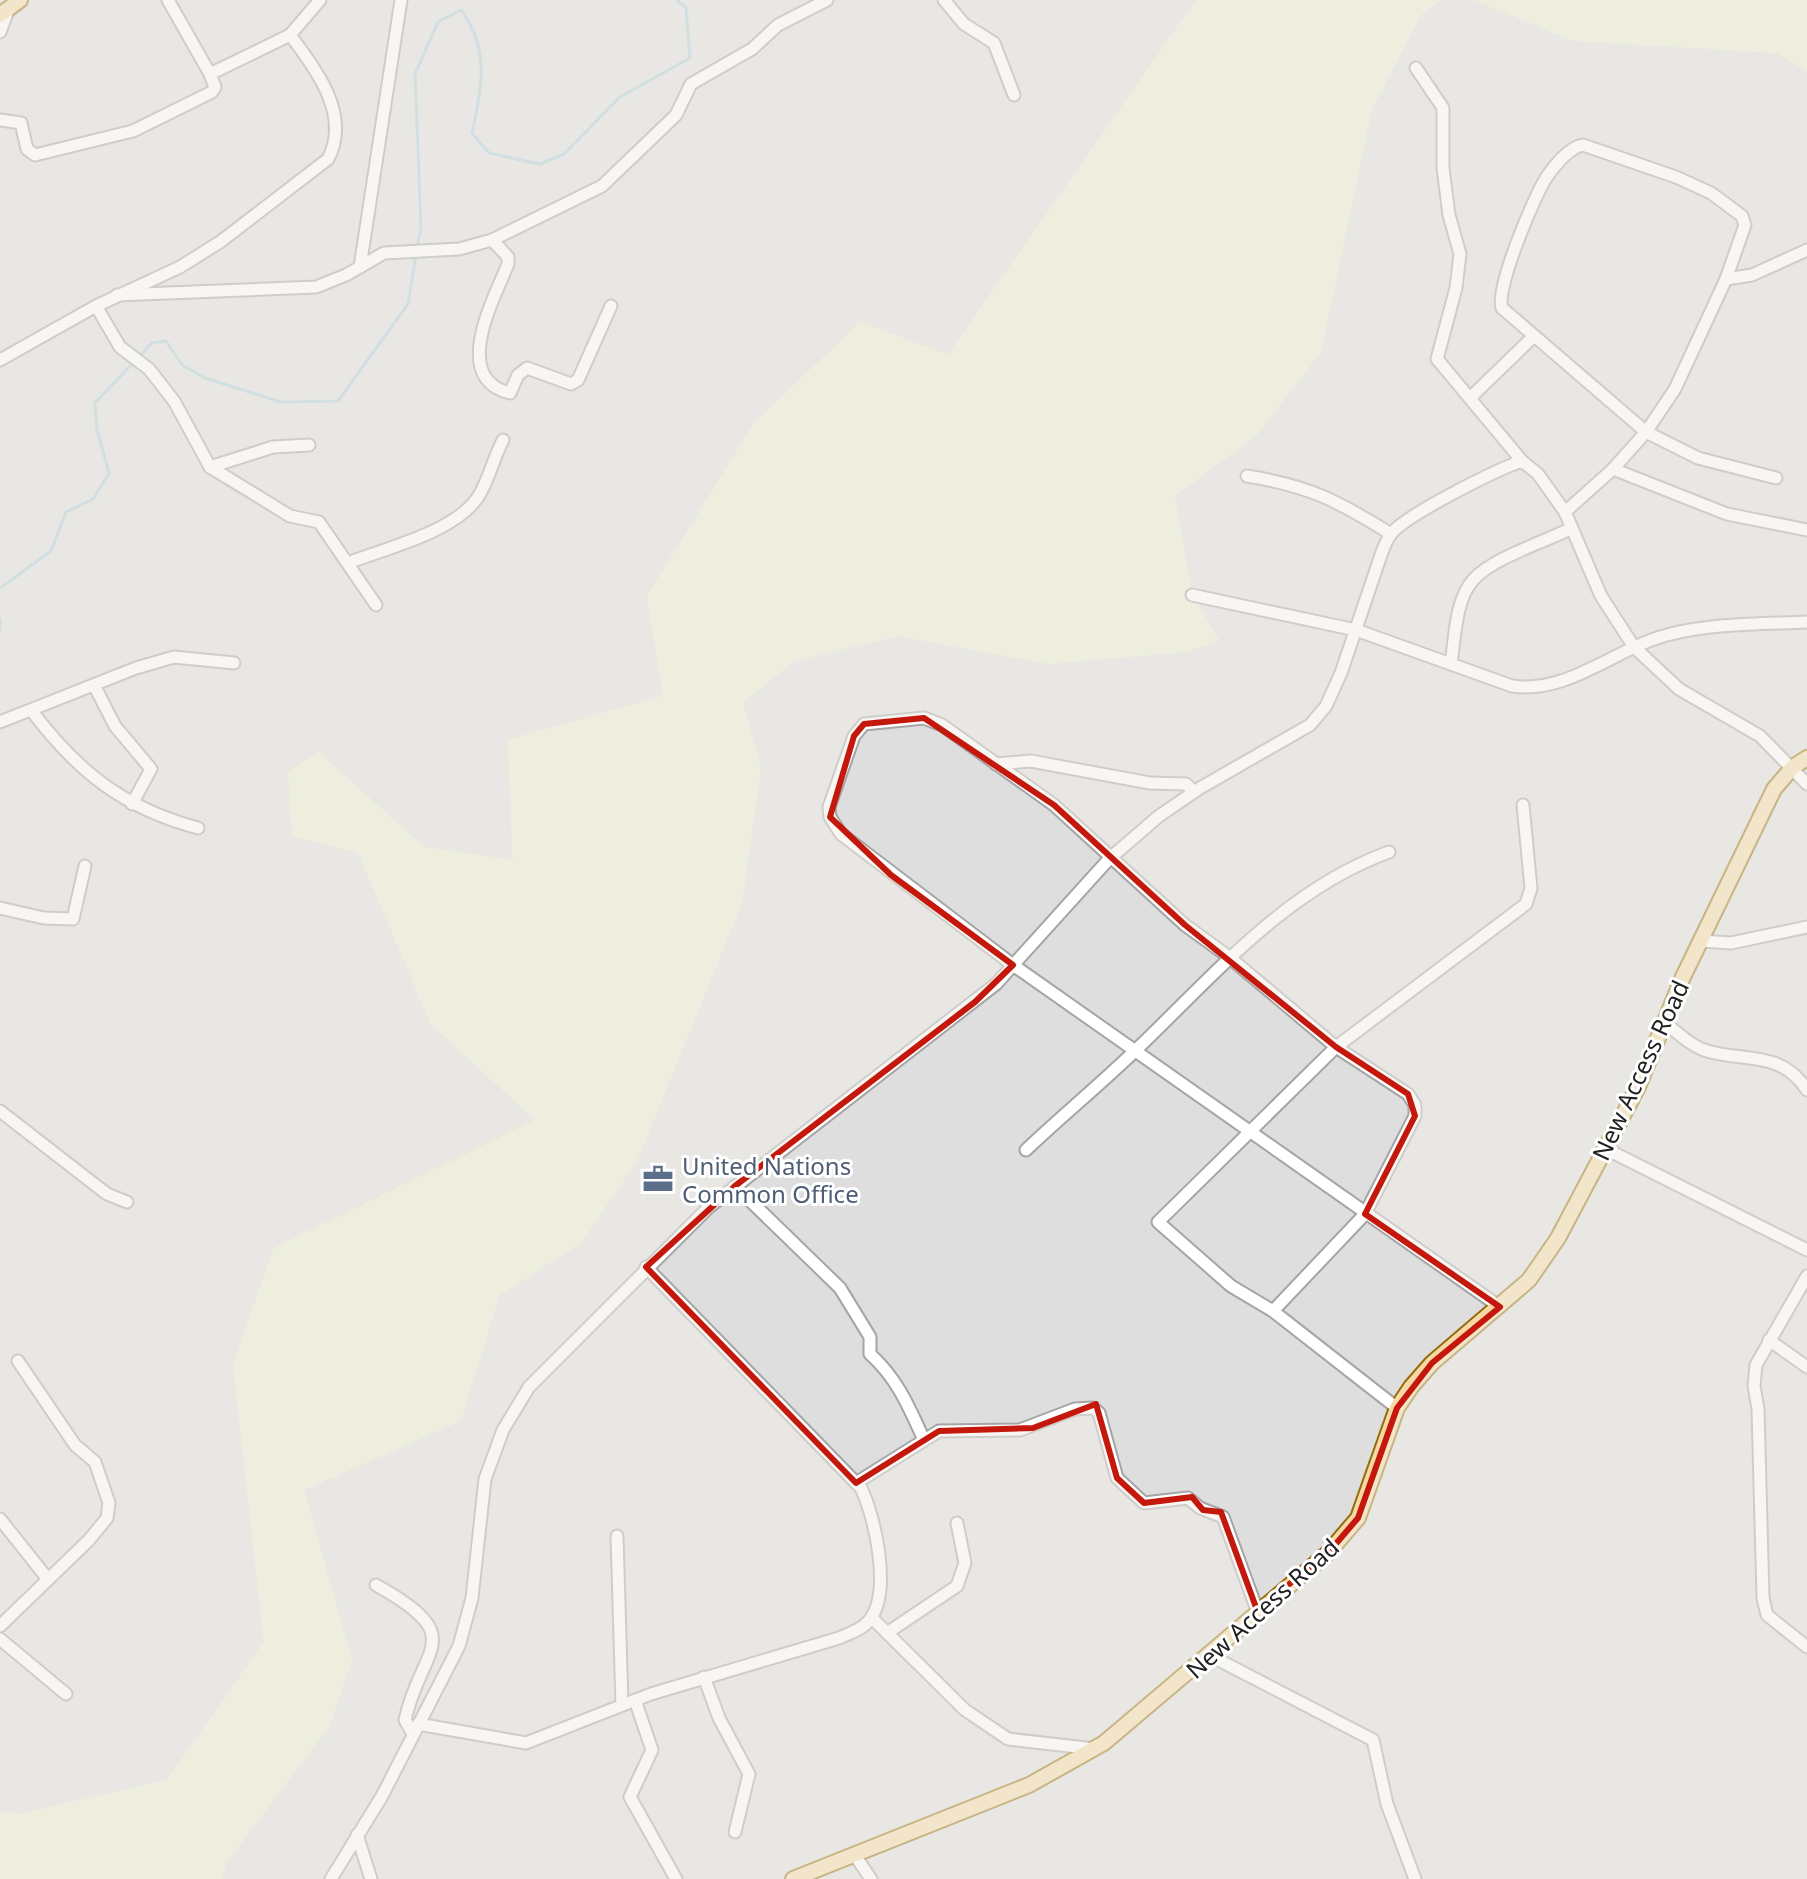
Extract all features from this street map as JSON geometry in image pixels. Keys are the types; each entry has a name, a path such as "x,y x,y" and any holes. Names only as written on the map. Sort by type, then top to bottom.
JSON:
{"main road":[{"name":"New Access Road","path":"795,1879 1029,1785 1095,1749 1133,1722 1257,1610 1328,1553 1358,1518 1397,1408 1432,1363 1529,1280 1558,1238 1638,1087 1701,941 1774,789 1793,767 1807,758"}],"street":[{"path":"0,120 21,123 27,149 35,155 87,145 133,131 212,92 215,87 210,74 168,0"},
{"path":"210,74 290,35 320,0"},
{"path":"360,267 401,0"},
{"path":"117,295 316,287 384,253 398,250 430,253 492,240 602,186 676,115 691,84 752,49 778,25 827,0"},
{"path":"944,0 964,24 994,43 1014,95"},
{"path":"0,32 10,8"},
{"path":"0,360 117,295 180,267 220,242 328,159 337,142 335,112 311,62 290,35"},
{"path":"1416,68 1443,108 1443,168 1449,215 1460,254 1456,288 1437,359 1522,461 1538,474 1565,512 1607,606 1634,647 1679,689 1760,736 1807,784"},
{"path":"1565,512 1613,469 1646,432 1675,389 1726,279 1732,254 1745,225 1742,216 1711,193 1603,150 1577,146 1546,178 1528,216 1501,294 1502,308 1533,337 1620,406 1646,432 1698,458 1776,478"},
{"path":"492,240 508,257 508,264 484,323 478,357 480,369 500,389 510,393 518,375 527,368 559,382 571,384 578,380 611,306"},
{"path":"1726,279 1752,275 1807,250"},
{"path":"96,306 120,347 149,369 174,401 210,467 290,516 319,522 376,605"},
{"path":"1470,398 1533,337"},
{"path":"348,563 444,526 466,512 479,496 503,440"},
{"path":"210,467 273,447 309,445"},
{"path":"331,1879 382,1796 459,1646 472,1598 485,1479 503,1430 529,1387 646,1267 735,1186 975,1002 1013,965 1109,859 1194,792 1310,725 1326,706 1356,630 1373,574 1391,534 1407,520 1503,468 1522,461"},
{"path":"1613,469 1727,514 1807,530"},
{"path":"1247,476 1290,483 1322,493 1391,534"},
{"path":"1451,664 1461,607 1473,579 1570,529"},
{"path":"1192,595 1356,630 1512,686 1536,689 1566,680 1634,647 1687,631 1807,622"},
{"path":"0,722 174,657 234,663"},
{"path":"94,685 115,726 151,769 132,804"},
{"path":"31,710 68,758 132,804 165,819 198,828"},
{"path":"1273,1311 1365,1214 1415,1116 1415,1105 1395,1083 1336,1047 1229,957 1185,925 1109,859 1054,805 942,725 924,718 864,724 854,736 829,807 830,817 841,834 1013,965 1137,1049 1365,1214 1500,1307"},
{"path":"996,764 1031,761 1150,783 1186,784 1194,792"},
{"path":"1397,1408 1273,1311 1231,1286 1158,1222 1336,1047 1526,904 1531,888 1523,805"},
{"path":"1026,1150 1137,1049 1229,957 1325,881 1389,852"},
{"path":"0,908 44,918 73,919 85,866"},
{"path":"1701,941 1731,943 1807,927"},
{"path":"1665,1023 1707,1051 1761,1057 1788,1071 1807,1090"},
{"path":"0,1111 107,1194 127,1202"},
{"path":"1604,1148 1807,1250"},
{"path":"735,1186 840,1288 870,1337 870,1354 887,1369 904,1395 924,1440"},
{"path":"376,1585 415,1609 434,1639 433,1653 405,1720 415,1729 526,1743 635,1700 839,1638 857,1631 872,1618 878,1596 877,1528 856,1483 646,1267"},
{"path":"1807,1276 1756,1365 1754,1386 1758,1409 1763,1598 1767,1615 1807,1647"},
{"path":"1769,1340 1807,1367"},
{"path":"0,1626 89,1540 107,1518 109,1503 95,1462 75,1445 18,1361"},
{"path":"856,1483 924,1440 951,1429 1033,1428 1075,1409 1093,1408 1102,1421 1117,1478 1144,1503 1188,1498 1203,1510 1223,1517 1257,1610"},
{"path":"0,1519 47,1578"},
{"path":"887,1633 957,1586 965,1563 957,1523"},
{"path":"617,1536 622,1705"},
{"path":"872,1618 965,1710 1008,1739 1095,1749"},
{"path":"0,1639 66,1694"},
{"path":"1209,1655 1373,1740 1387,1804 1415,1879"},
{"path":"704,1677 719,1718 749,1774 735,1832"},
{"path":"635,1700 652,1750 630,1797 676,1879"},
{"path":"357,1835 371,1879"},
{"path":"854,1854 871,1879"}],"highlighted area":[{"path":"924,718 1054,805 1185,925 1336,1047 1408,1094 1415,1116 1365,1214 1500,1307 1432,1363 1397,1408 1358,1518 1328,1553 1257,1610 1221,1512 1203,1510 1192,1497 1144,1503 1117,1478 1096,1404 1033,1428 939,1431 856,1483 646,1267 735,1186 975,1002 1013,965 891,875 830,817 854,736 864,724"}],"shaded area":[{"path":"0,0 1196,0 948,355 860,322 647,596 663,696 508,740 513,861 424,847 318,752 292,836 358,852 431,1024 732,630 1296,0 1556,0 1734,51 1778,53 1807,71 1807,1879 114,1879 335,1602 304,1490 399,1448 233,1363 264,1642 167,1780 20,1814 0,1811"}],"green space":[{"path":"1196,0 1441,0 1421,15 1372,109 1321,352 1257,435 1175,496 1192,595 1219,640 1187,652 1049,664 897,636 795,661 743,702 761,769 742,903 638,1159 582,1242 499,1296 461,1421 304,1490 352,1660 330,1725 227,1862 222,1879 0,1879 0,1811 20,1814 167,1780 264,1642 233,1363 274,1248 535,1120 431,1024 358,853 292,836 288,772 318,752 424,847 513,860 508,740 663,696 647,596 754,423 860,322 948,355"},
{"path":"1474,0 1807,0 1807,71 1778,53 1573,41"}],"waterway":[{"path":"417,247 421,228 415,74 438,22 461,10 476,39 481,85 472,133 489,153 540,164 564,154 620,97 690,58 686,8 677,0"},
{"path":"0,588 51,551 66,512 93,499 109,473 97,430 95,403 152,343 166,341 182,365 205,378 281,402 338,401 408,304 416,255"},
{"path":"0,619 0,630"}],"place":[{"name":"United Nations Common Office","path":"658,1179"}]}
